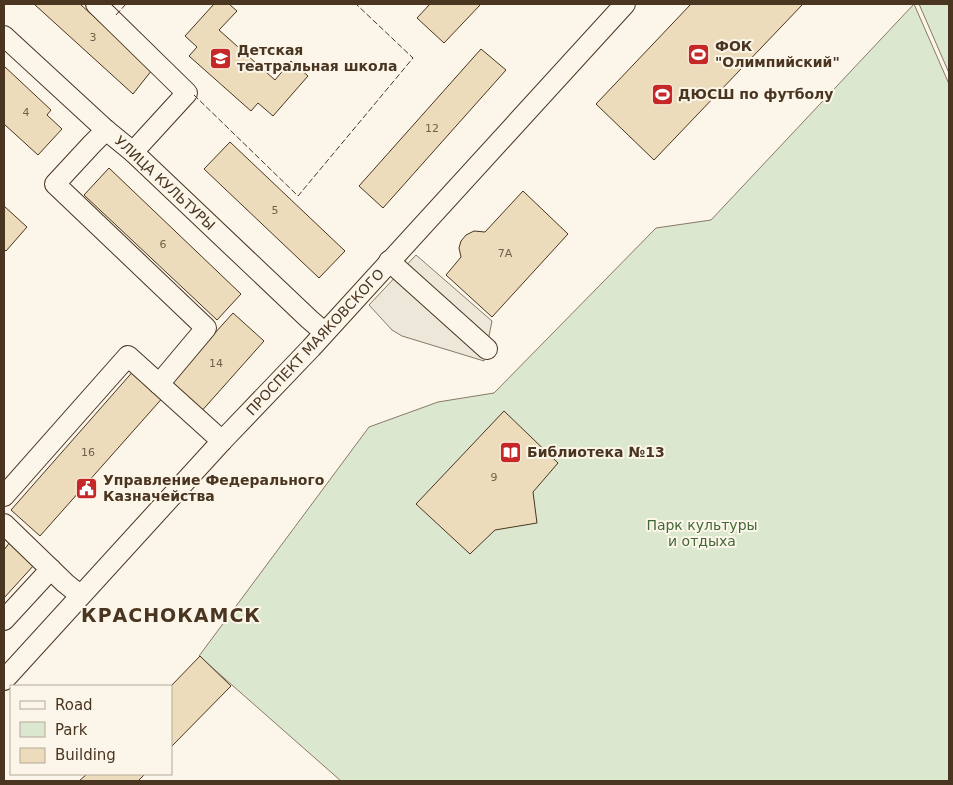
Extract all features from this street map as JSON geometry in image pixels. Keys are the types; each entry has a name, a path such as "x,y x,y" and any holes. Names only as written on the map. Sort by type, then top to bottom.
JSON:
{"street":[{"path":"96,4 187,93 133,152"},
{"name":"ПРОСПЕКТ МАЯКОВСКОГО","path":"4,680 80,595 626,4"},
{"name":"УЛИЦА КУЛЬТУРЫ","path":"4,36 106,130 133,152 324,332"},
{"path":"106,130 54,184 206,328 159,384"},
{"path":"389,261 487,349"},
{"path":"4,496 128,356 222,441"},
{"path":"4,524 80,595"},
{"path":"4,620 52,569"}],"green space":[{"name":"Парк культуры и отдыха","path":"914,4 949,84 949,781 341,781 199,656 369,427 438,402 494,393 656,228 711,220"},
{"path":"919,4 949,4 949,73"}],"shaded area":[{"path":"416,255 492,321 484,361 402,336 392,330 369,305"}],"building":[{"path":"34,4 80,4 152,70 133,94"},
{"name":"Детская театральная школа","path":"214,4 229,4 237,11 219,30 275,80 291,61 308,76 273,116 258,103 251,111 189,56 197,47 185,36"},
{"path":"430,4 481,4 444,43 417,18"},
{"name":"ФОК \"Олимпийский\"","path":"691,4 803,4 654,160 596,104"},
{"path":"481,49 506,70 383,208 359,186"},
{"path":"4,66 51,110 47,115 62,129 38,155 4,124"},
{"path":"230,142 345,251 319,278 204,169"},
{"path":"109,168 241,294 217,320 84,195"},
{"path":"523,191 568,234 492,317 446,275 461,257 459,248 461,241 466,235 474,231 485,232"},
{"path":"4,206 27,227 6,251 4,249"},
{"path":"233,313 264,341 199,414 167,386"},
{"path":"136,368 166,394 40,536 11,510"},
{"path":"504,411 558,463 533,492 537,523 495,530 470,554 416,504"},
{"path":"10,542 34,565 4,598 4,550"},
{"path":"200,656 231,686 172,746 172,685"},
{"path":"86,775 144,775 138,781 79,781"}],"fence":[{"path":"116,15 126,4"},
{"path":"194,95 298,196 413,58 356,4"}],"place":[{"name":"ФОК \"Олимпийский\"","path":"699,54"},
{"name":"Детская театральная школа","path":"221,58"},
{"name":"ДЮСШ по футболу","path":"662,94"},
{"name":"Библиотека №13","path":"511,452"},
{"name":"Управление Федерального Казначейства","path":"87,488"}],"district":[{"name":"КРАСНОКАМСК","path":"171,615"}]}
